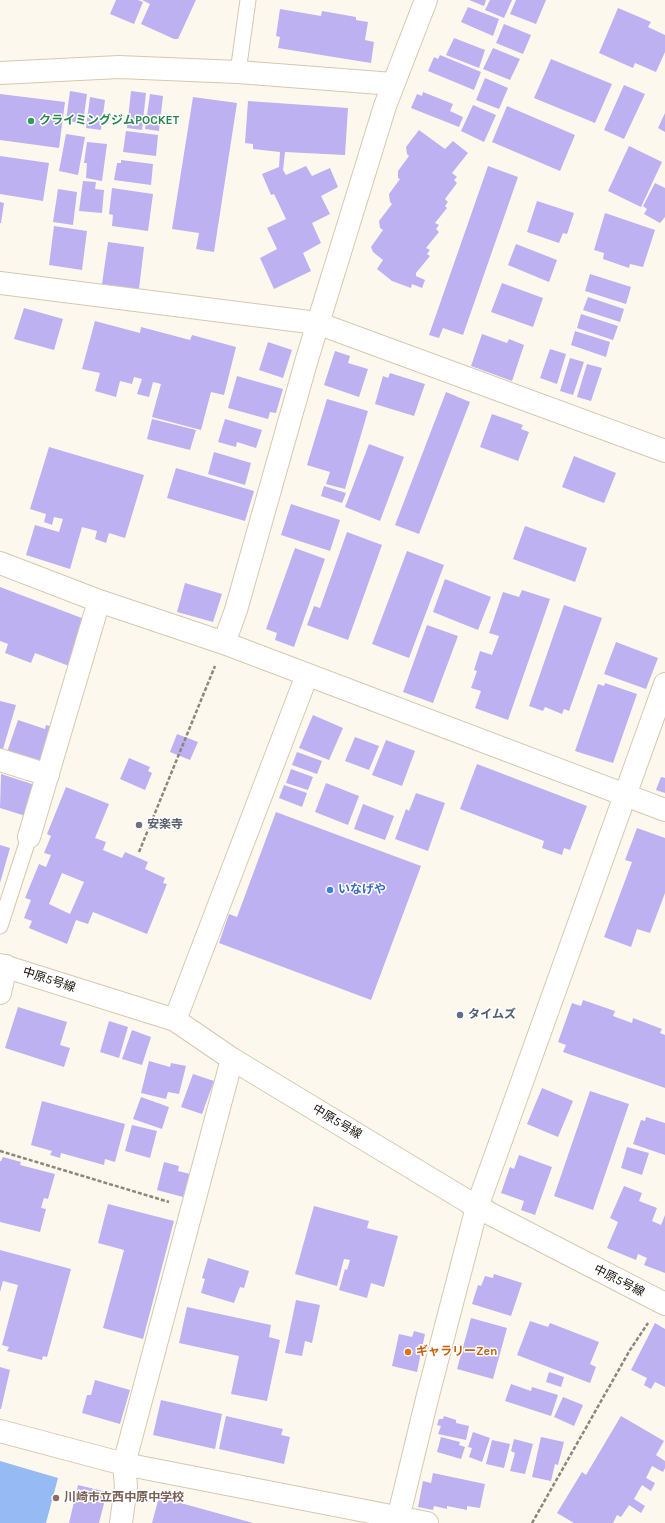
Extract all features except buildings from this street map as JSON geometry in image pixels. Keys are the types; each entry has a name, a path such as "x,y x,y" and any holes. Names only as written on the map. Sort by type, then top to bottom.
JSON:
{"street":[{"path":"224,643 236,610 317,323 384,106 426,0"},
{"path":"0,73 119,67 238,72 393,84"},
{"path":"0,283 317,323 665,451"},
{"path":"0,563 99,601 224,643 441,724 624,796 665,810"},
{"path":"29,837 99,601"},
{"path":"175,1020 307,675"},
{"path":"398,1520 476,1207 665,684"},
{"path":"0,760 48,775"},
{"path":"0,993 3,966"},
{"name":"中原5号線","path":"3,966 175,1020 232,1059 476,1207 663,1303"},
{"path":"121,1523 126,1486 124,1464 232,1059"},
{"path":"0,1431 124,1464 398,1520 427,1523"}],"lane":[{"path":"238,72 248,0"},
{"path":"0,926 29,837"}],"path":[{"path":"139,852 224,643"},
{"path":"0,1151 192,1209"},
{"path":"532,1523 630,1350 663,1303"}],"water":[{"path":"0,1461 58,1478 46,1523 0,1523"}],"place":[{"name":"クライミングジムPOCKET","path":"31,121"},
{"name":"安楽寺","path":"139,825"},
{"name":"いなげや","path":"330,890"},
{"name":"タイムズ","path":"460,1015"},
{"name":"ギャラリーZen","path":"408,1352"},
{"name":"川崎市立西中原中学校","path":"56,1498"}]}
